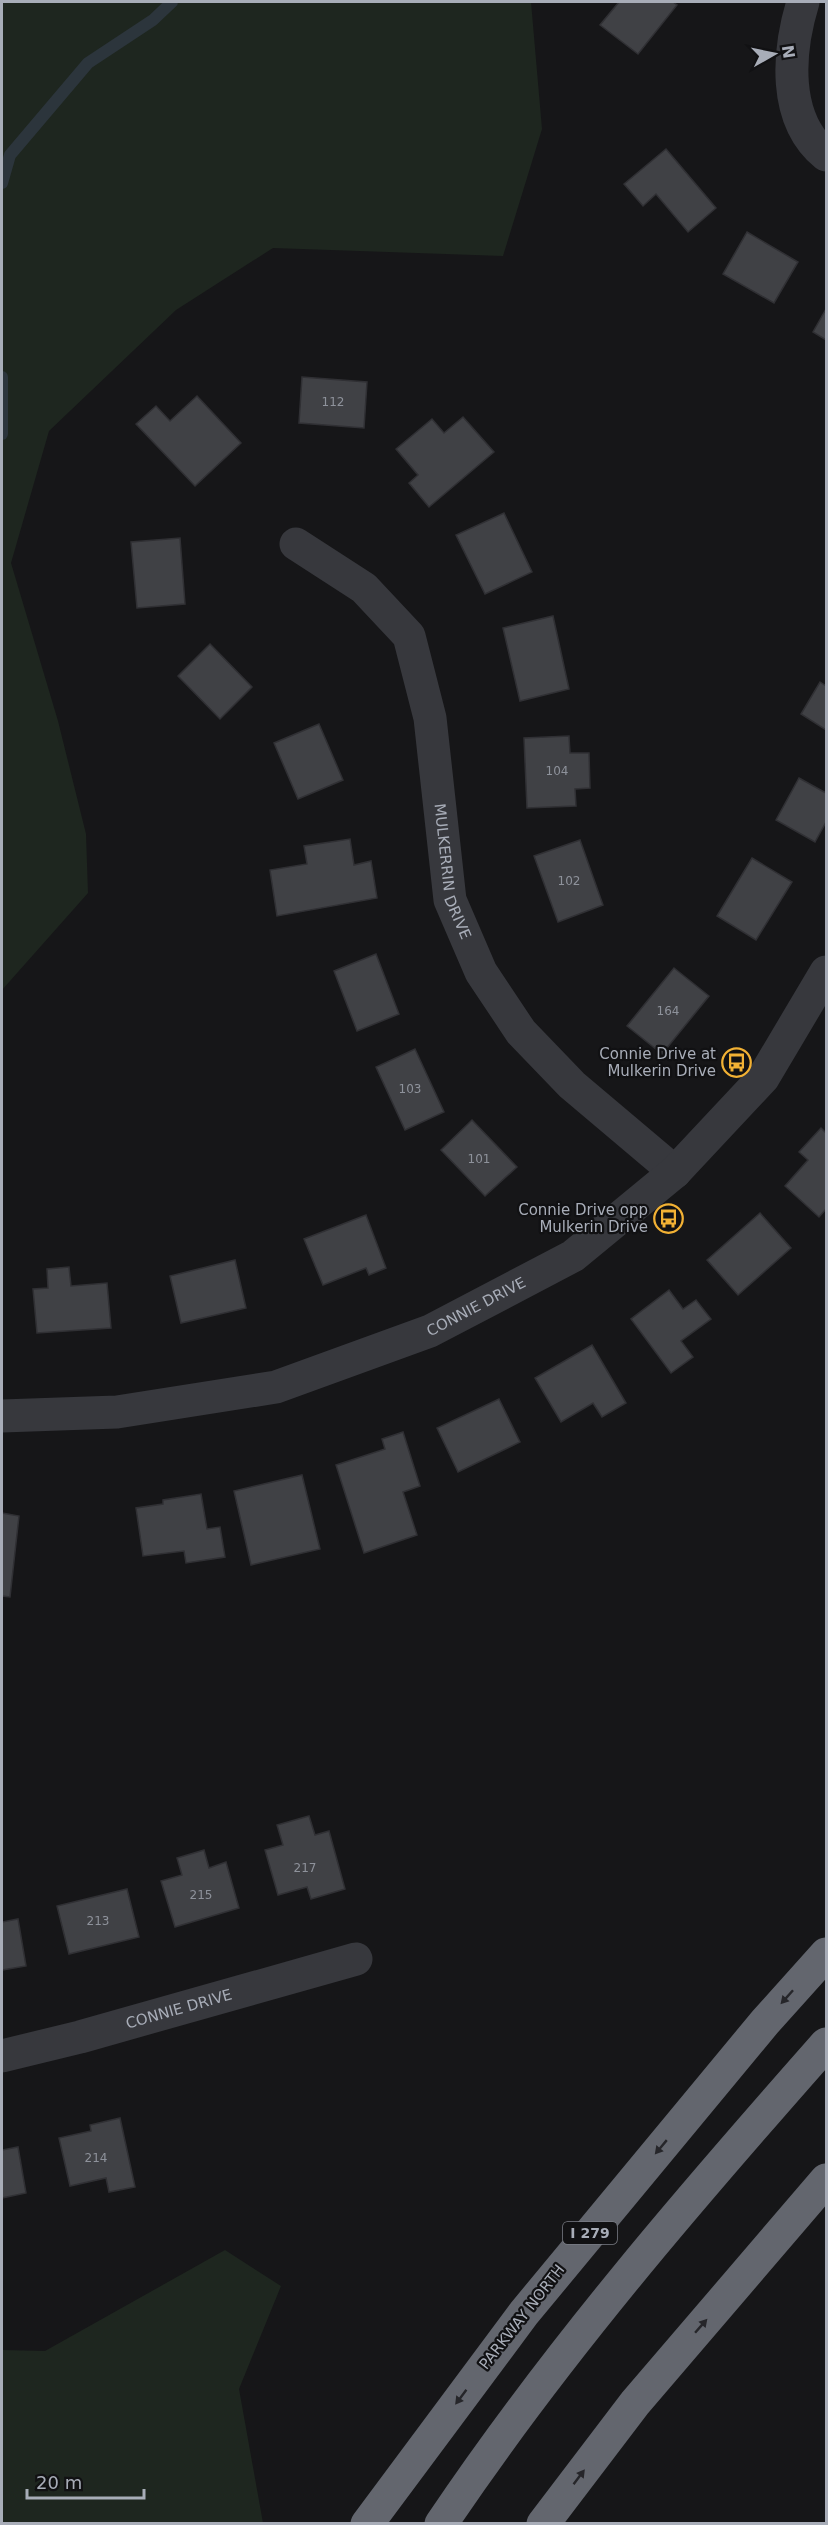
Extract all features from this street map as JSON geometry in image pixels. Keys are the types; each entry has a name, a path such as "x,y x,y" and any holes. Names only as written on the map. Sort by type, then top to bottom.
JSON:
{"highway":[{"name":"PARKWAY NORTH","path":"367,2523 524,2313 765,2022 826,1954"},
{"path":"441,2523 543,2380 616,2288 826,2044"},
{"path":"543,2523 634,2403 826,2180"}],"street":[{"path":"803,2 794,48 791,82 796,109 805,132 826,155"},
{"name":"MULKERRIN DRIVE","path":"296,544 364,588 409,636 430,718 450,900 482,972 521,1032 572,1085 675,1172"},
{"name":"CONNIE DRIVE","path":"2,1416 117,1412 276,1387 430,1331 573,1256 675,1172 763,1078 826,972"},
{"name":"CONNIE DRIVE","path":"2,2056 80,2037 357,1959"}],"shaded area":[{"path":"2,2 531,2 542,129 503,256 273,248 176,310 49,431 11,563 58,721 86,834 88,893 2,990"},
{"path":"225,2250 281,2286 239,2389 263,2523 2,2523 2,2350 45,2351"}],"building":[{"path":"619,2 673,2 677,5 638,54 600,25"},
{"path":"666,149 716,208 688,232 656,194 643,206 624,184"},
{"path":"747,232 798,262 774,303 723,274"},
{"path":"826,309 826,340 813,332"},
{"path":"302,377 367,382 364,428 299,423"},
{"path":"197,396 241,443 195,486 136,424 156,406 170,421"},
{"path":"463,417 494,452 429,507 409,483 418,475 396,449 432,419 444,433"},
{"path":"504,513 532,572 485,594 456,535"},
{"path":"180,538 185,604 137,608 131,542"},
{"path":"553,616 569,689 520,701 503,628"},
{"path":"210,644 252,687 220,719 178,676"},
{"path":"820,682 826,686 826,730 801,714"},
{"path":"319,724 343,780 298,799 274,743"},
{"path":"569,736 570,753 589,753 590,788 575,789 576,806 527,808 524,738"},
{"path":"799,778 826,793 826,822 815,842 776,820"},
{"path":"350,839 354,865 371,861 377,898 277,916 270,870 307,864 304,846"},
{"path":"580,840 603,905 558,922 534,856"},
{"path":"752,858 792,882 756,940 717,916"},
{"path":"376,954 399,1014 357,1031 334,971"},
{"path":"674,968 709,996 662,1054 627,1026"},
{"path":"415,1049 444,1112 405,1130 376,1067"},
{"path":"472,1120 517,1167 485,1196 441,1150"},
{"path":"821,1128 826,1133 826,1209 819,1217 785,1186 808,1160 799,1152"},
{"path":"760,1213 791,1248 738,1295 707,1260"},
{"path":"366,1215 386,1268 369,1275 366,1268 323,1285 304,1239"},
{"path":"235,1260 246,1308 181,1323 170,1276"},
{"path":"69,1267 71,1286 107,1283 111,1328 37,1333 33,1289 48,1288 47,1269"},
{"path":"669,1290 683,1309 696,1300 711,1319 681,1341 693,1357 671,1373 631,1319"},
{"path":"592,1345 626,1403 602,1417 593,1403 561,1422 535,1378"},
{"path":"499,1399 520,1442 458,1472 437,1428"},
{"path":"403,1432 420,1486 403,1492 417,1535 364,1553 336,1465 385,1449 382,1439"},
{"path":"302,1475 320,1549 251,1565 234,1491"},
{"path":"201,1494 207,1529 220,1527 225,1557 186,1563 184,1551 143,1556 136,1508 163,1504 163,1500"},
{"path":"2,1513 19,1516 10,1597 2,1596"},
{"path":"309,1816 315,1835 329,1831 345,1889 311,1899 307,1887 278,1895 265,1850 283,1845 277,1825"},
{"path":"204,1850 209,1868 226,1862 239,1908 175,1927 161,1881 182,1875 177,1858"},
{"path":"127,1889 139,1937 69,1954 57,1906"},
{"path":"18,1919 26,1966 2,1970 2,1922"},
{"path":"120,2118 135,2187 109,2192 106,2178 70,2186 59,2138 91,2131 90,2125"},
{"path":"18,2147 26,2193 2,2198 2,2150"}],"waterway":[{"path":"2,183 10,155 88,63 153,20 172,2"},
{"path":"2,377 2,434"}],"place":[{"name":"Connie Drive at Mulkerin Drive","path":"737,1063"},
{"name":"Connie Drive opp Mulkerin Drive","path":"669,1219"}]}
